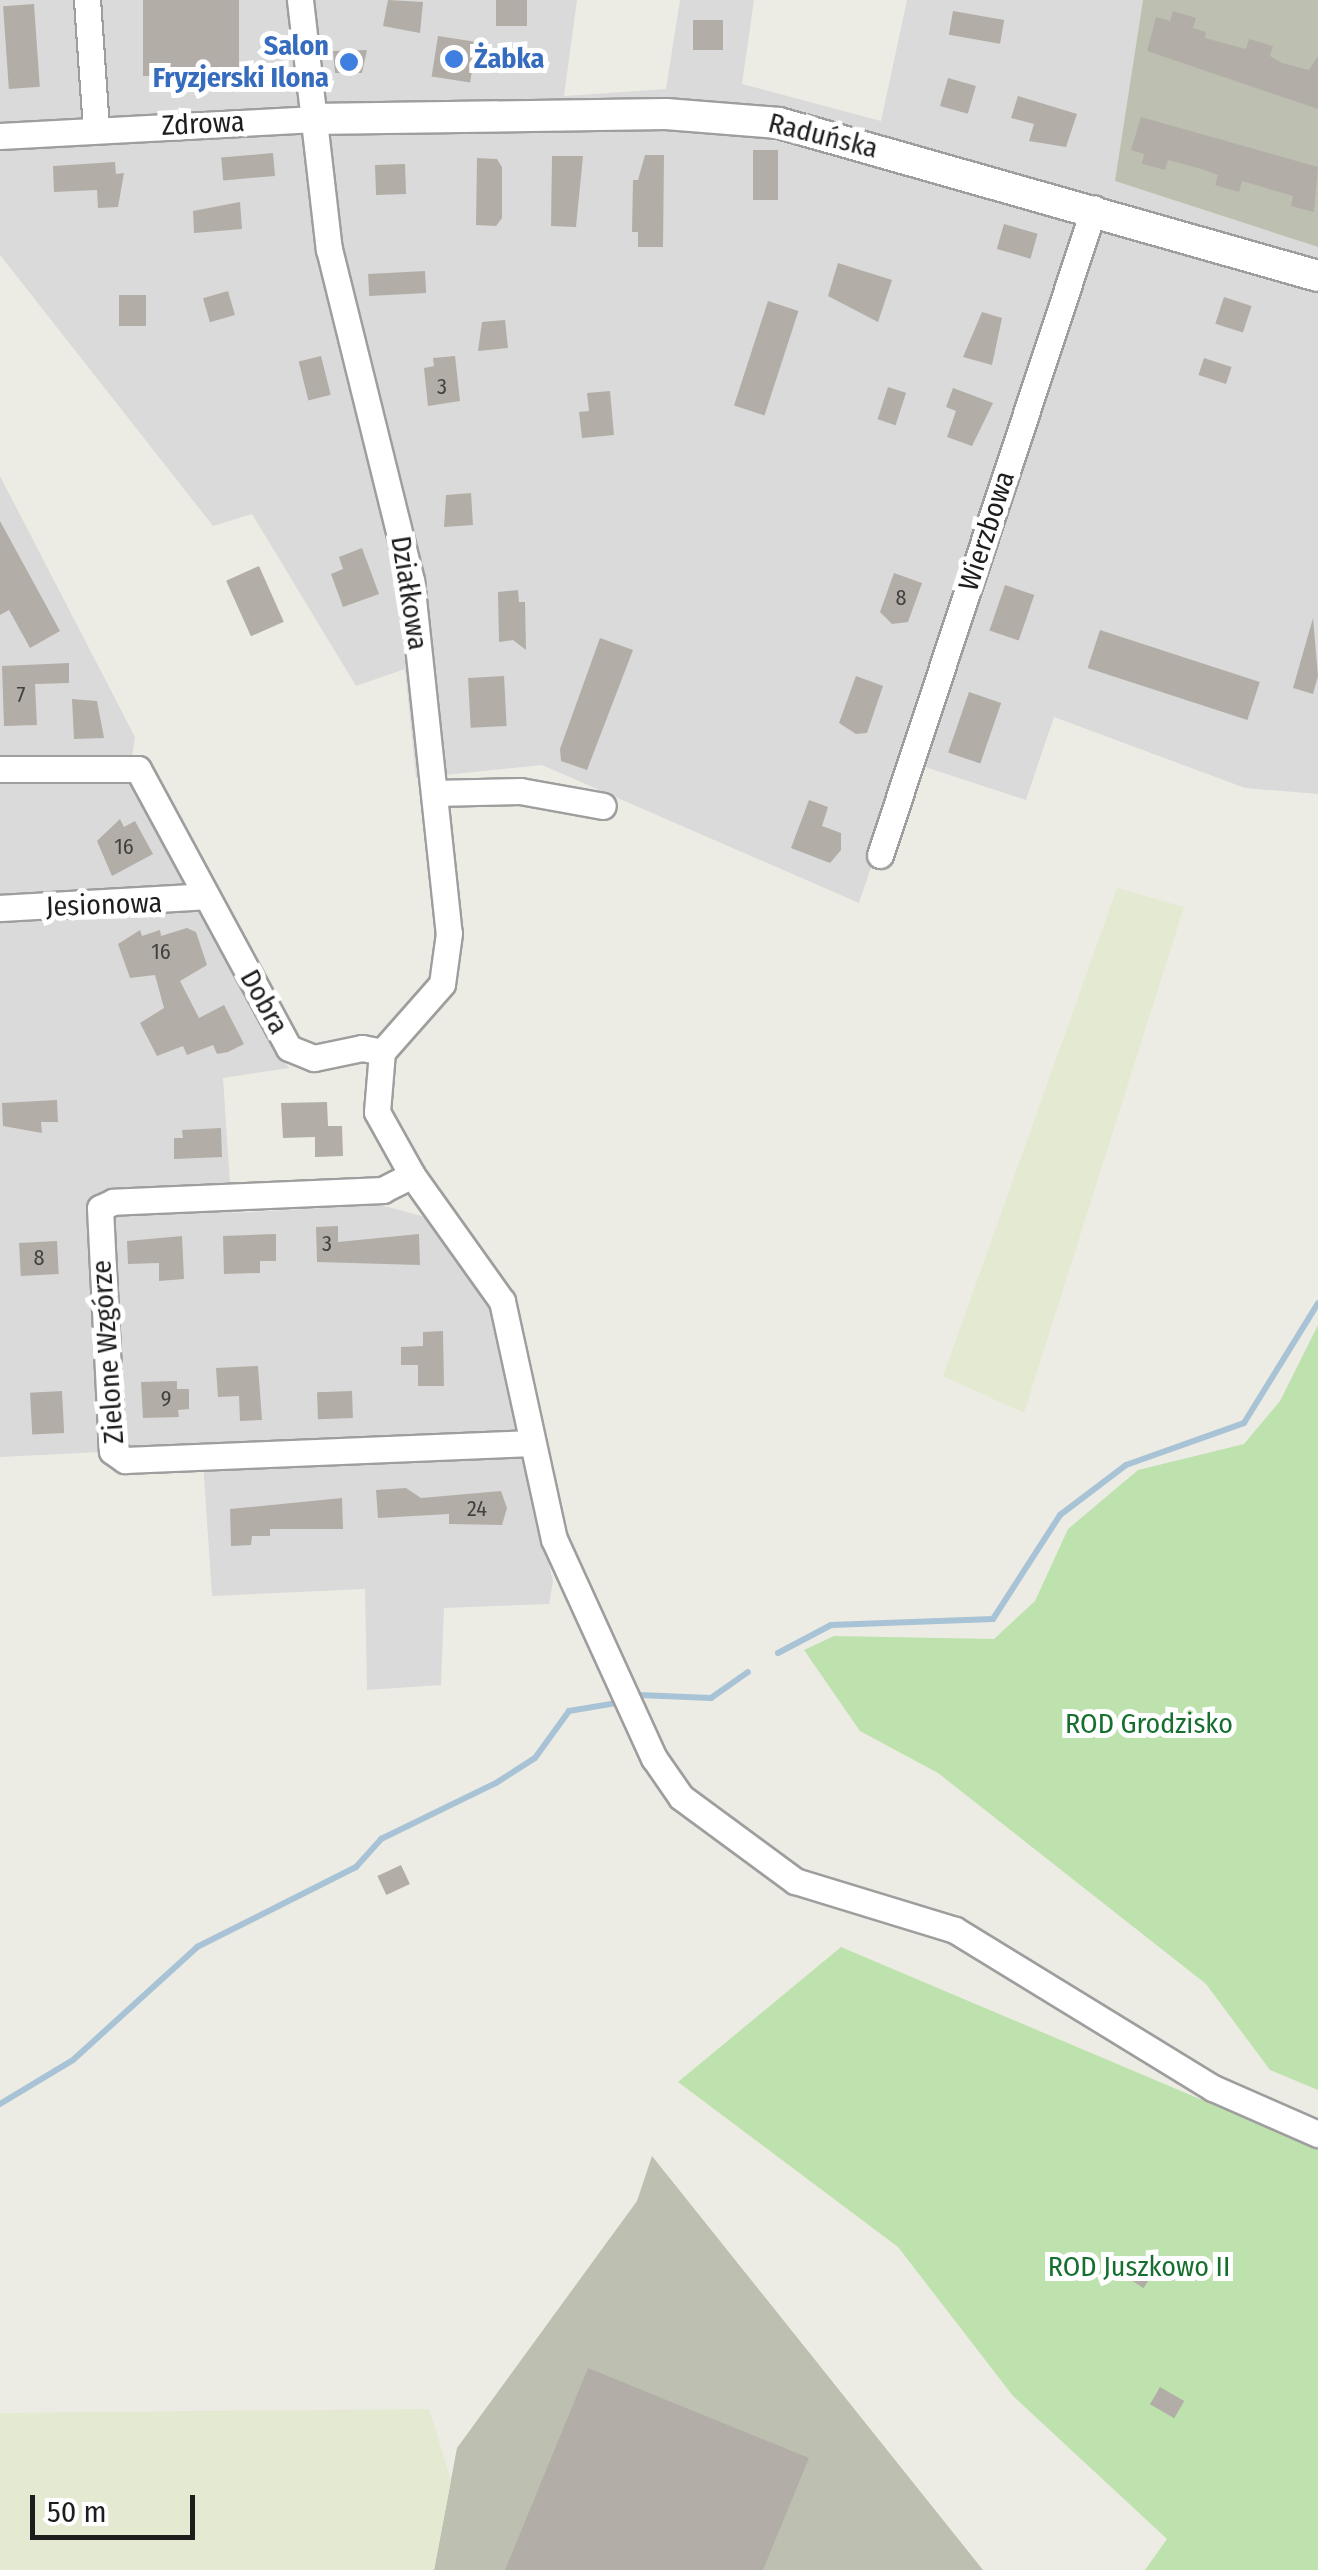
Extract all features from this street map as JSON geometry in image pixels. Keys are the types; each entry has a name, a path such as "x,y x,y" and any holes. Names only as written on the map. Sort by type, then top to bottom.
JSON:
{"street":[{"path":"87,0 96,129"},
{"name":"Działkowa","path":"300,0 329,248 411,580 449,966 432,999 382,1052"},
{"name":"Raduńska","path":"311,119 736,116 1094,208 1318,276"},
{"name":"Zdrowa","path":"0,136 311,119"},
{"name":"Wierzbowa","path":"880,855 1094,208"},
{"name":"Dobra","path":"0,769 132,765 296,1054 382,1052"},
{"path":"434,793 520,791 603,806"},
{"name":"Jesionowa","path":"0,908 206,896"},
{"path":"382,1052 377,1112 412,1175 502,1300 554,1538 654,1758 681,1797 794,1880 955,1930 1213,2088 1318,2134"},
{"name":"Zielone Wzgórze","path":"412,1175 383,1190 113,1202 100,1208 112,1451 125,1460 532,1443"}],"shaded area":[{"path":"0,0 577,0 564,96 666,89 680,0 754,0 742,84 881,121 907,0 1143,0 1116,181 1318,247 1318,794 1245,788 1054,717 1026,800 907,761 859,903 542,765 416,778 405,669 356,686 252,514 213,526 0,255"},
{"path":"1143,0 1318,0 1318,247 1115,181"},
{"path":"0,476 135,737 129,779 289,1068 223,1078 232,1213 381,1205 429,1218 494,1316 553,1582 549,1604 444,1608 441,1685 367,1690 365,1589 212,1596 202,1447 0,1457"},
{"path":"1117,888 1184,907 1024,1413 943,1376"},
{"path":"652,2156 983,2570 434,2570 457,2448 637,2201"},
{"path":"429,2409 451,2480 434,2570 0,2570 0,2413"}],"green space":[{"name":"ROD Grodzisko","path":"1318,1325 1318,2090 1270,2070 1206,1984 938,1773 860,1731 804,1650 834,1636 994,1639 1035,1601 1068,1529 1138,1470 1244,1444 1280,1401"},
{"name":"ROD Juszkowo II","path":"841,1947 1318,2149 1318,2570 1145,2570 1167,2539 1013,2396 898,2247 678,2082"}],"building":[{"path":"143,0 239,0 239,76 143,76"},
{"path":"388,0 423,2 420,33 383,26"},
{"path":"496,0 527,0 527,26 496,26"},
{"path":"34,4 40,87 9,89 3,6"},
{"path":"953,11 1004,20 1000,44 949,35"},
{"path":"1173,11 1196,18 1193,28 1206,32 1205,38 1246,49 1249,39 1273,46 1270,56 1282,63 1309,70 1318,56 1318,109 1147,51 1156,17 1170,21"},
{"path":"693,20 723,20 723,50 693,50"},
{"name":"Żabka","path":"438,36 477,42 470,83 432,76"},
{"name":"Salon Fryzjerski Ilona","path":"367,50 362,73 335,73 333,51"},
{"path":"948,78 976,86 968,114 940,106"},
{"path":"1018,96 1077,114 1066,147 1029,141 1034,124 1011,118"},
{"path":"1141,117 1318,167 1314,212 1291,206 1293,196 1242,181 1239,192 1215,185 1218,175 1205,170 1168,160 1165,170 1142,164 1144,154 1131,150"},
{"path":"753,150 778,150 778,200 753,200"},
{"path":"273,153 275,176 223,180 221,158"},
{"path":"645,155 664,155 663,247 638,247 638,232 632,232 633,180 638,180"},
{"path":"552,156 583,156 576,227 551,226"},
{"path":"477,158 497,159 502,167 502,218 496,226 476,225"},
{"path":"115,162 116,174 124,173 118,207 98,208 97,190 54,192 53,166"},
{"path":"405,164 406,194 376,195 375,165"},
{"path":"240,202 242,229 194,233 193,211"},
{"path":"1004,224 1038,234 1030,259 997,249"},
{"path":"838,263 892,280 878,322 828,296"},
{"path":"425,271 426,293 369,296 368,274"},
{"path":"228,291 235,315 210,322 203,298"},
{"path":"119,295 146,295 146,326 119,326"},
{"path":"1224,297 1252,306 1243,333 1215,324"},
{"path":"768,301 798,311 764,416 734,406"},
{"path":"982,312 1002,318 992,365 963,357"},
{"path":"505,320 508,348 478,351 482,322"},
{"path":"321,356 331,395 308,400 299,362"},
{"path":"455,356 460,401 428,406 424,368 434,366 433,358"},
{"path":"1204,358 1232,367 1226,384 1198,375"},
{"path":"888,387 906,393 896,425 877,419"},
{"path":"953,388 993,403 972,446 947,437 956,411 946,407"},
{"path":"610,391 614,435 582,438 579,412 589,411 587,393"},
{"path":"471,493 473,525 444,527 446,495"},
{"path":"0,521 60,631 30,648 9,610 0,615"},
{"path":"362,548 379,594 343,607 331,574 343,569 339,557"},
{"path":"259,566 284,622 251,636 226,581"},
{"path":"894,573 922,583 908,622 892,624 880,612"},
{"path":"1005,585 1034,595 1019,640 989,630"},
{"path":"518,590 519,602 525,602 526,650 513,640 499,642 498,592"},
{"path":"1313,618 1318,676 1313,694 1293,688"},
{"path":"1100,630 1260,682 1247,720 1088,668"},
{"path":"600,638 633,650 587,770 561,761 560,749"},
{"path":"69,663 69,683 35,684 37,725 4,726 2,666"},
{"path":"504,676 507,726 471,728 468,678"},
{"path":"856,676 883,686 867,733 856,734 839,723"},
{"path":"969,692 1001,703 980,764 948,753"},
{"path":"72,699 97,701 104,738 74,739"},
{"path":"809,800 828,807 822,826 841,833 841,850 830,863 791,848"},
{"path":"120,819 124,827 135,821 153,854 112,876 97,841"},
{"path":"187,928 196,932 207,965 180,981 199,1018 224,1005 244,1044 217,1054 213,1045 187,1055 183,1046 157,1056 140,1023 164,1008 155,975 130,978 118,944 140,930 142,936 160,930 161,936"},
{"path":"57,1100 58,1122 41,1122 42,1133 3,1126 2,1103"},
{"path":"327,1102 328,1126 342,1126 343,1156 315,1157 315,1137 283,1138 281,1103"},
{"path":"221,1128 222,1157 174,1159 174,1138 183,1138 182,1130"},
{"path":"338,1226 338,1242 419,1234 420,1265 317,1262 316,1227"},
{"path":"276,1234 276,1261 260,1261 260,1273 224,1274 223,1236"},
{"path":"182,1236 184,1279 159,1281 159,1263 128,1264 127,1241"},
{"path":"57,1241 59,1274 21,1276 19,1243"},
{"path":"443,1331 444,1386 418,1386 418,1365 401,1365 401,1347 423,1346 423,1332"},
{"path":"258,1366 262,1420 240,1421 239,1396 218,1397 216,1368"},
{"path":"177,1381 177,1389 189,1389 189,1409 178,1410 179,1417 143,1418 141,1382"},
{"path":"62,1391 64,1433 32,1435 30,1393"},
{"path":"352,1391 353,1418 318,1419 317,1392"},
{"path":"406,1488 421,1498 501,1491 507,1508 502,1525 449,1524 449,1514 378,1518 376,1490"},
{"path":"342,1498 343,1529 270,1529 270,1536 252,1536 251,1545 231,1546 230,1509"},
{"path":"401,1865 410,1884 386,1895 377,1876"},
{"path":"1135,2256 1156,2270 1143,2288 1123,2274"},
{"path":"588,2368 809,2458 763,2570 505,2570"},
{"path":"1160,2387 1184,2401 1174,2418 1150,2404"}],"waterway":[{"path":"778,1653 831,1625 993,1619 1060,1515 1126,1465 1244,1423 1318,1303"},
{"path":"639,1695 711,1698 748,1672"},
{"path":"0,2104 73,2060 197,1947 356,1867 381,1839 496,1783 535,1758 569,1711 617,1703"}],"place":[{"name":"Żabka","path":"454,59"},
{"name":"Salon Fryzjerski Ilona","path":"349,62"}]}
